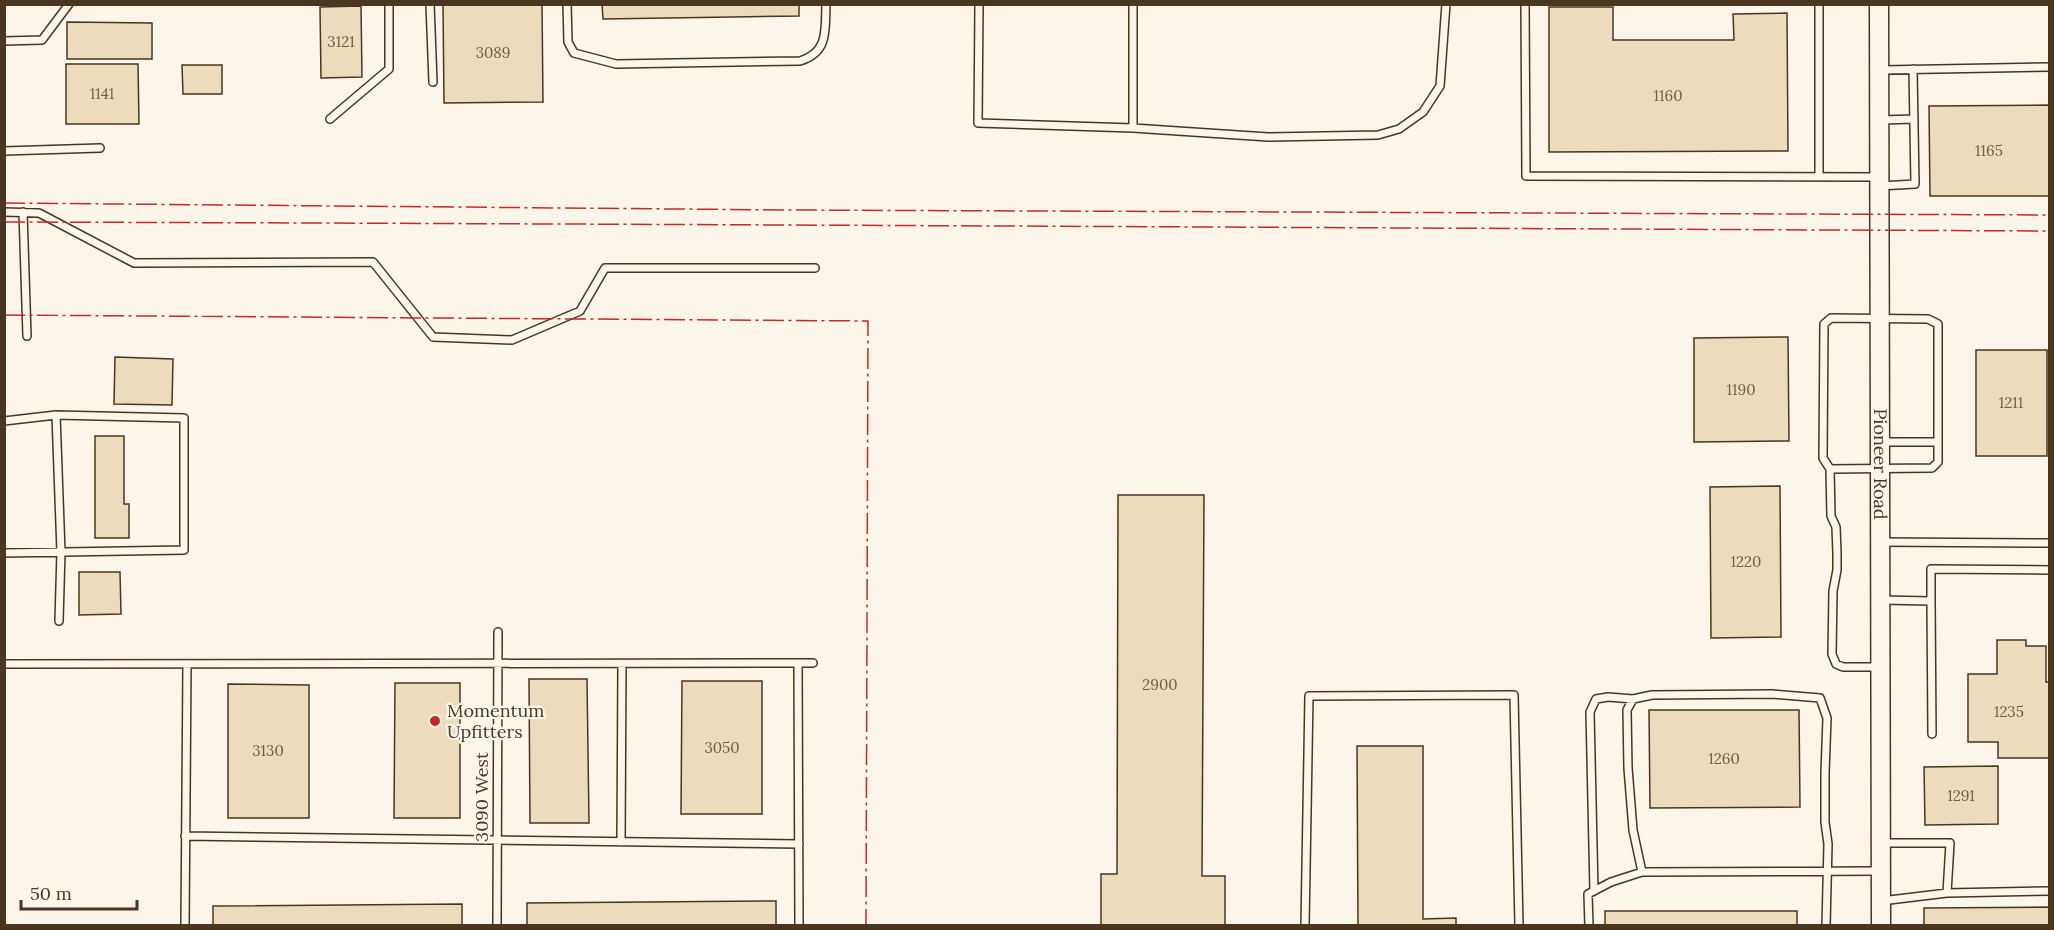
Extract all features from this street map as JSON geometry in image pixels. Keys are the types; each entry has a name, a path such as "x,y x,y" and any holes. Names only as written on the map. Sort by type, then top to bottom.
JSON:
{"street":[{"name":"Pioneer Road","path":"1879,4 1881,926"}],"lane":[{"path":"4,41 42,40 69,4"},
{"path":"330,119 389,69 389,4"},
{"path":"430,4 434,82"},
{"path":"567,4 568,42 574,54 616,64 800,61 818,53 822,45 826,4"},
{"path":"979,4 978,123 1133,128 1268,137 1378,135 1400,129 1423,112 1440,86 1446,4"},
{"path":"1133,4 1133,128"},
{"path":"1525,4 1526,176 1819,177 1915,184 1913,69"},
{"path":"1819,4 1819,177"},
{"path":"1879,70 2049,67"},
{"path":"1879,120 1914,119"},
{"path":"4,151 100,148"},
{"path":"4,212 39,213 134,263 373,262 433,337 512,340 580,311 605,268 815,268"},
{"path":"23,212 27,336"},
{"path":"1830,469 1932,468 1938,462 1938,324 1928,319 1880,318 1831,318 1824,324 1823,458 1830,469 1831,516 1836,527 1838,553 1833,591 1832,654 1836,664 1843,667 1881,667"},
{"path":"56,415 61,552 59,621"},
{"path":"4,421 56,415 184,418 184,550 4,553"},
{"path":"1880,442 1938,442"},
{"path":"1880,542 2049,543"},
{"path":"1932,734 1931,569 2049,570"},
{"path":"1881,600 1931,601"},
{"name":"3090 West","path":"497,926 496,664 498,632"},
{"path":"798,663 799,926"},
{"path":"4,664 813,663"},
{"path":"185,926 187,664"},
{"path":"621,842 622,664"},
{"path":"1305,926 1308,696 1514,694 1519,926"},
{"path":"1594,891 1590,712 1596,699 1608,697 1633,699 1652,695 1772,694 1820,698 1827,718 1826,926"},
{"path":"1633,699 1627,710 1628,768 1633,830 1642,872"},
{"path":"185,836 799,844"},
{"path":"1881,843 1950,843 1947,893"},
{"path":"1589,926 1588,894 1611,882 1642,872 1881,871"},
{"path":"1881,901 1947,893 2049,891"}],"building":[{"path":"443,4 542,4 543,102 444,103"},
{"path":"602,4 799,4 799,16 603,19"},
{"path":"361,6 362,77 321,78 320,7"},
{"path":"1549,7 1613,7 1613,40 1734,40 1733,14 1787,13 1788,151 1549,152"},
{"path":"67,22 152,23 152,59 67,59"},
{"path":"66,64 138,64 139,124 66,124"},
{"path":"182,65 222,65 222,94 183,94"},
{"path":"2050,105 2050,196 1930,196 1929,106"},
{"path":"1788,337 1789,441 1694,442 1694,338"},
{"path":"1976,350 2047,350 2047,456 1976,456"},
{"path":"115,357 173,359 172,405 114,404"},
{"path":"95,436 124,436 124,504 129,504 129,538 95,538"},
{"path":"1780,486 1781,637 1711,638 1710,487"},
{"path":"1118,495 1204,495 1202,876 1225,876 1225,926 1101,926 1101,874 1117,874"},
{"path":"79,572 120,572 121,614 79,615"},
{"path":"1997,640 2026,640 2026,646 2046,646 2046,682 2050,682 2050,758 1998,758 1998,742 1968,742 1968,674 1997,674"},
{"path":"529,679 587,679 589,823 530,823"},
{"path":"682,681 762,681 762,814 681,814"},
{"path":"395,683 460,683 460,818 394,818"},
{"path":"228,684 309,685 309,818 228,818"},
{"path":"1649,710 1799,710 1800,807 1650,808"},
{"path":"1357,746 1423,746 1423,919 1456,918 1456,926 1358,926"},
{"path":"1998,766 1998,824 1925,825 1924,767"},
{"path":"776,901 776,926 527,926 527,903"},
{"path":"462,904 462,926 213,926 213,906"},
{"path":"2050,907 2050,926 1924,926 1924,908"},
{"path":"1605,911 1797,911 1797,926 1605,926"}],"power":[{"path":"4,203 788,210 2050,215"},
{"path":"4,222 2050,231"},
{"path":"4,315 868,321 866,926"}],"place":[{"name":"Momentum Upfitters","path":"435,721"}]}
